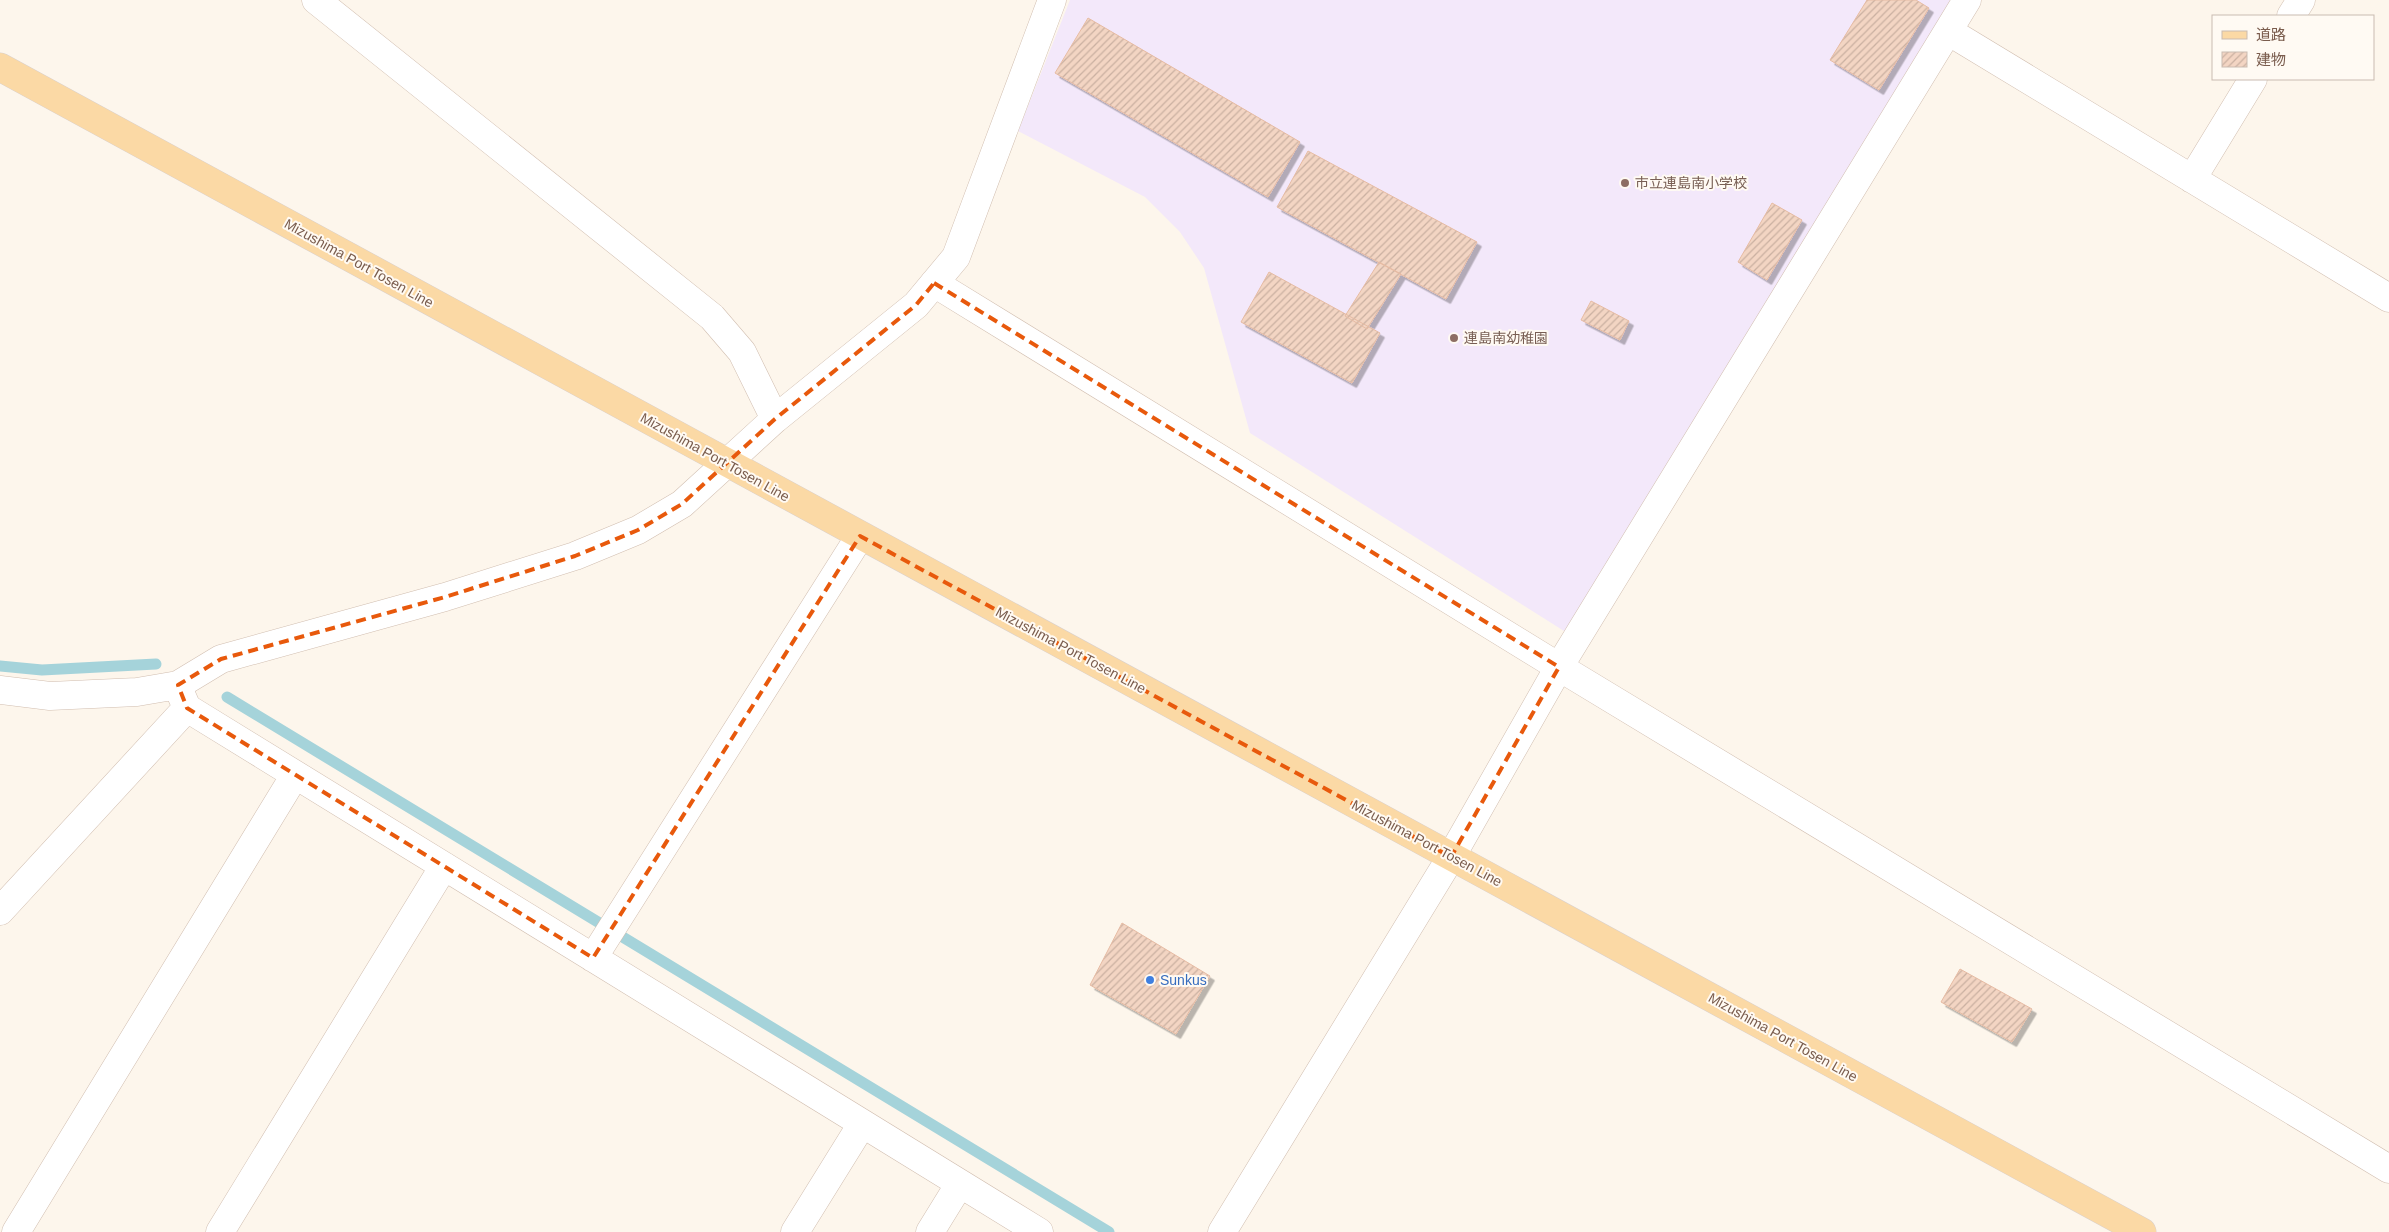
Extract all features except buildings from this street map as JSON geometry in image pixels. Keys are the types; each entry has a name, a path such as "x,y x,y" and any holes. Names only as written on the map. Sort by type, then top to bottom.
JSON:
{"main road":[{"name":"Mizushima Port Tosen Line","path":"0,67 2142,1232"}],"street":[{"path":"0,911 182,697 221,659 445,597 593,549 638,530 682,504 775,419 916,304 956,257 1052,0"},
{"path":"1222,1232 1451,856 1559,667 1967,0"},
{"path":"2292,15 2301,0"},
{"path":"332,5 712,317 742,352 775,419"},
{"path":"1948,31 2389,298"},
{"path":"2192,179 2252,80"},
{"path":"934,283 1559,667 2389,1169"},
{"path":"604,940 860,536"},
{"path":"0,690 50,696 128,693 182,697 296,775 444,866 604,940 862,1124 959,1185 1039,1232"},
{"path":"16,1232 296,775"},
{"path":"220,1232 444,866"},
{"path":"795,1232 862,1124"},
{"path":"930,1232 959,1185"}],"highlighted area":[{"path":"934,283 1559,667 1451,857 860,536 593,958 187,708 178,685 221,659 445,597 575,556 638,530 682,504 775,419 916,305"}],"shaded area":[{"path":"1070,0 1956,0 1573,627 1564,631 1250,433 1204,268 1180,232 1145,197 1018,131"}],"waterway":[{"path":"0,666 42,670 156,664"},
{"path":"227,697 1109,1232"}],"place":[{"name":"市立連島南小学校","path":"1625,183"},
{"name":"連島南幼稚園","path":"1454,338"},
{"name":"Sunkus","path":"1150,980"}]}
